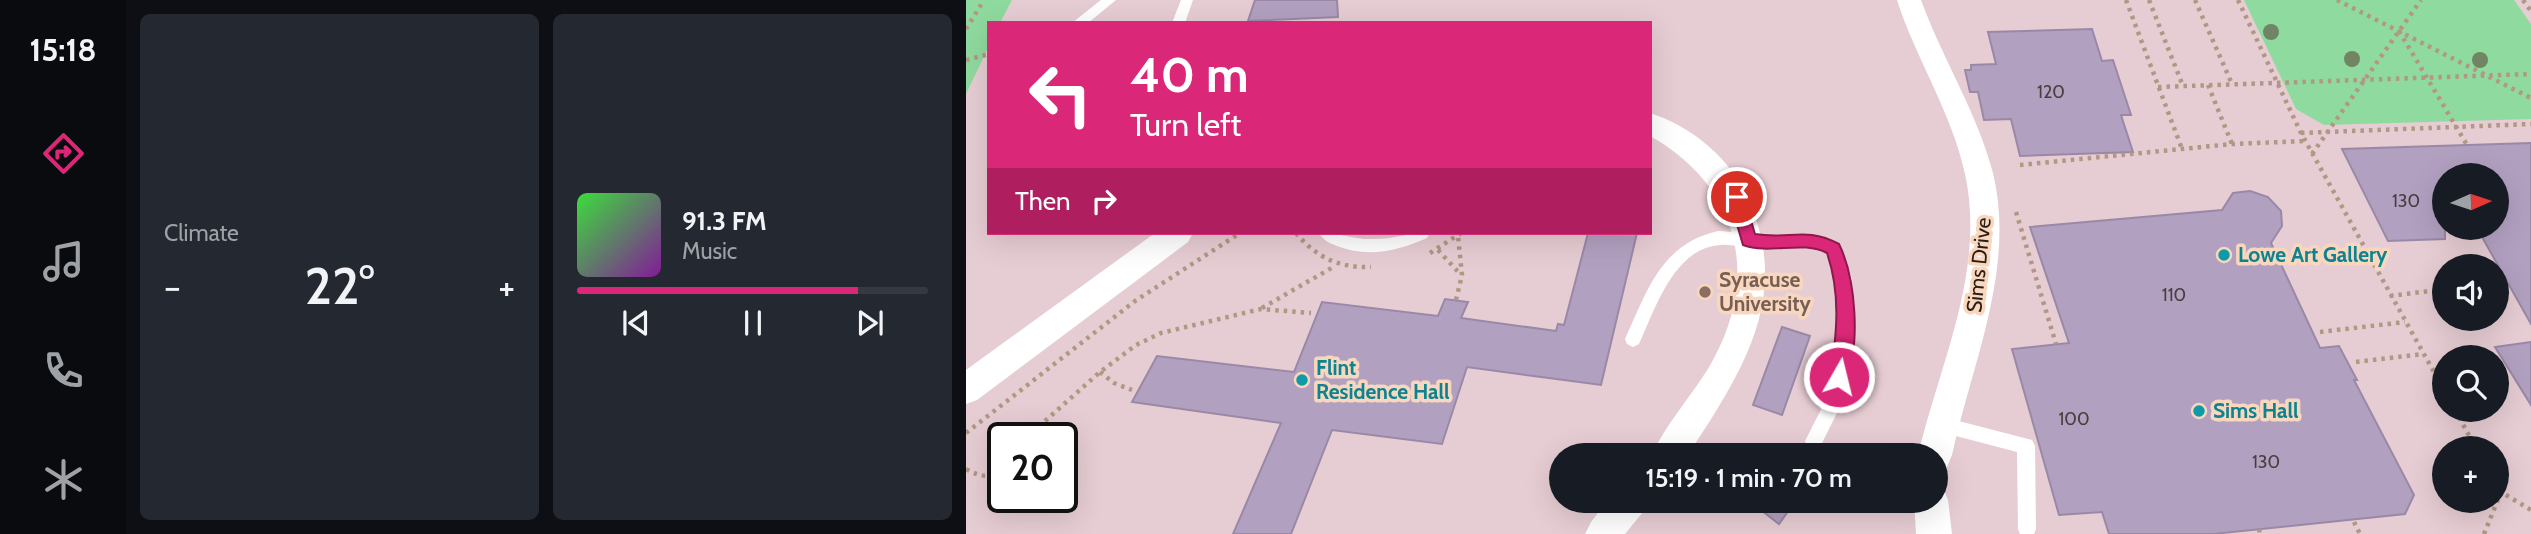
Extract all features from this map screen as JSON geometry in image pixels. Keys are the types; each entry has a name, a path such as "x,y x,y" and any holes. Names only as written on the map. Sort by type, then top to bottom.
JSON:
{"street":[{"name":"Sims Drive","path":"1909,0 1971,152 1985,209 1985,249 1978,308 1938,443"},
{"path":"1652,124 1688,144 1724,178 1737,197 1749,240 1752,272 1749,306 1736,345 1676,443"},
{"path":"966,389 1121,272 1175,235"},
{"path":"1603,534 1620,513"},
{"path":"1932,513 1934,534"}],"lane":[{"path":"1081,21 1110,0"},
{"path":"1179,21 1187,0"},
{"path":"1330,235 1339,241 1368,247 1401,243 1418,235"},
{"path":"1633,339 1677,257 1688,247 1719,238 1770,243 1817,240 1833,249 1844,279 1845,332 1835,399 1814,441"},
{"path":"1943,425 2026,446 2027,529"}],"path":[{"path":"966,29 984,0"},
{"path":"2126,0 2182,149"},
{"path":"2149,0 2183,86"},
{"path":"2195,0 2232,84"},
{"path":"2238,0 2305,141 2432,370"},
{"path":"2337,0 2531,98"},
{"path":"2312,154 2421,0"},
{"path":"2524,0 2531,11"},
{"path":"2399,31 2467,145"},
{"path":"966,60 987,55"},
{"path":"2158,87 2531,74"},
{"path":"2208,85 2232,144"},
{"path":"2301,133 2531,124"},
{"path":"2020,165 2232,144 2305,141"},
{"path":"2016,212 2056,344"},
{"path":"966,433 1135,301 1237,235"},
{"path":"1455,300 1462,275 1458,236"},
{"path":"1438,250 1462,275"},
{"path":"1044,422 1100,372 1136,345 1161,333 1261,309 1335,265"},
{"path":"2390,296 2432,291"},
{"path":"1261,309 1311,313"},
{"path":"2320,332 2405,322"},
{"path":"2356,362 2423,354"},
{"path":"1100,372 1114,383 1132,390"},
{"path":"966,468 981,477 987,476"},
{"path":"2509,497 2531,510"},
{"path":"2484,534 2492,513"},
{"path":"2354,522 2360,534"}],"shaded area":[{"name":"Syracuse University","path":"1012,0 2531,0 2531,534 966,534 966,94 987,50 987,235 1652,235 1652,21 1001,21"}],"green space":[{"path":"966,0 1012,0 1001,21 987,21 987,50 966,94"},
{"path":"2244,0 2514,0 2531,24 2531,119 2324,125 2296,109"}],"building":[{"path":"1255,0 1337,0 1338,17 1248,21"},
{"path":"2092,29 2102,61 2113,60 2131,115 2121,115 2133,152 2020,156 2011,119 1984,120 1978,92 1970,92 1965,70 1971,70 1971,65 1996,64 1988,32"},
{"path":"2531,143 2531,324 2509,285 2509,254 2492,254 2484,240 2510,240 2510,163 2432,163 2432,239 2388,241 2342,149"},
{"path":"2250,191 2268,197 2281,211 2282,226 2271,243 2320,348 2339,346 2414,495 2405,514 2213,534 2109,534 2102,512 2059,515 2012,349 2069,343 2030,227 2222,210 2233,193"},
{"name":"Flint Residence Hall","path":"1587,235 1637,235 1601,385 1467,367 1442,444 1332,430 1291,534 1233,534 1281,423 1132,402 1157,356 1294,372 1322,302 1438,316 1445,299 1468,302 1461,318 1556,331 1558,324 1564,325"},
{"path":"1782,327 1810,336 1782,415 1753,405"},
{"path":"2531,342 2531,405 2509,370 2509,345"},
{"path":"1765,513 1787,513 1779,524"}],"place":[{"name":"Lowe Art Gallery","path":"2224,255"},
{"name":"Syracuse University","path":"1705,292"},
{"name":"Flint Residence Hall","path":"1302,380"},
{"name":"Sims Hall","path":"2199,411"}],"route":[{"path":"1737,197 1749,240 1770,243 1817,240 1833,249 1844,279 1845,332 1839,377"}]}
